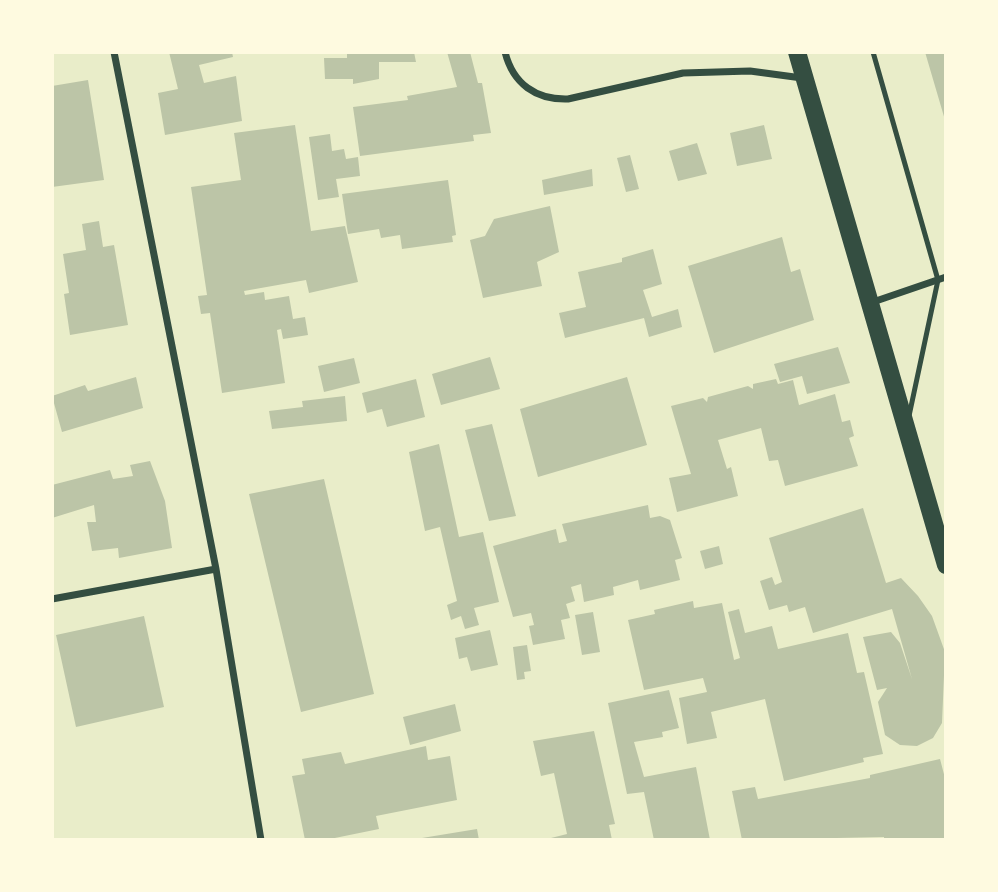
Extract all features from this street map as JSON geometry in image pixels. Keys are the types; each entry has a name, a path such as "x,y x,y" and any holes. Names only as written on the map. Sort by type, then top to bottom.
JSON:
{"main road":[{"path":"797,52 905,433 946,565"}],"street":[{"path":"114,52 216,569 261,839"},
{"path":"505,52 519,82 533,93 550,99 568,99 683,73 750,71 804,78"},
{"path":"869,303 942,279"},
{"path":"52,599 216,569"}],"lane":[{"path":"873,52 942,279 905,433"}],"building":[{"path":"169,52 232,52 233,57 199,65 204,83 236,76 242,121 165,135 158,93 178,89"},
{"path":"347,52 414,52 416,62 379,62 379,79 353,84 353,79 325,79 324,58 347,58"},
{"path":"447,52 470,52 478,83 482,83 491,133 473,135 474,141 360,156 353,107 408,100 407,96 457,87"},
{"path":"925,52 946,52 946,120 945,120"},
{"path":"88,80 104,180 52,187 52,86"},
{"path":"295,125 311,231 345,226 358,282 309,293 306,280 244,291 245,295 264,292 265,300 289,296 293,319 305,317 308,335 283,339 281,329 277,330 285,383 222,393 210,313 201,314 198,296 207,295 191,187 241,180 234,133"},
{"path":"764,125 772,159 737,166 730,133"},
{"path":"330,134 332,151 344,149 346,159 358,157 360,176 336,179 339,197 318,200 309,137"},
{"path":"697,143 707,174 678,181 669,151"},
{"path":"630,155 639,189 626,192 617,158"},
{"path":"592,169 593,186 544,195 542,180"},
{"path":"448,180 456,235 452,236 453,242 402,249 400,235 381,238 379,229 348,234 342,194"},
{"path":"550,206 559,252 537,262 542,286 483,298 470,240 485,236 494,219"},
{"path":"99,221 103,247 114,245 128,325 70,335 64,294 69,293 63,254 86,250 82,224"},
{"path":"782,237 791,272 800,269 814,320 714,353 688,266"},
{"path":"653,249 662,284 643,290 652,317 678,309 682,327 649,337 644,318 565,338 559,313 586,307 578,272 622,262 622,258"},
{"path":"838,347 850,383 807,394 802,376 780,382 774,364"},
{"path":"490,357 500,389 441,405 432,374"},
{"path":"354,358 360,383 324,392 318,366"},
{"path":"136,377 143,408 62,432 52,396 85,385 88,391"},
{"path":"627,377 647,445 538,477 520,409"},
{"path":"416,379 425,417 387,427 382,409 367,413 362,393"},
{"path":"776,379 778,384 793,380 799,405 835,394 842,422 850,420 854,436 849,438 858,466 785,486 778,460 769,461 761,428 718,440 727,469 731,467 738,496 677,512 669,478 691,474 671,406 703,398 707,402 708,397 748,386 753,389 753,384"},
{"path":"345,396 347,421 272,429 269,411 303,407 302,401"},
{"path":"492,424 516,516 489,521 465,430"},
{"path":"439,444 459,537 483,532 499,602 474,608 479,625 465,629 461,616 451,620 447,605 457,601 440,527 425,531 409,452"},
{"path":"150,461 165,501 172,548 119,558 118,548 92,551 87,522 96,522 94,505 52,518 52,485 110,470 113,479 133,476 130,465"},
{"path":"324,479 374,694 301,712 249,494"},
{"path":"648,505 650,518 660,516 670,520 682,558 675,560 680,580 640,590 638,580 613,587 614,595 584,602 581,584 571,587 575,601 566,604 570,618 561,620 565,639 533,645 529,626 534,625 531,613 513,617 493,546 556,529 559,543 567,541 562,524"},
{"path":"863,508 886,583 901,578 918,596 932,616 945,652 942,723 933,738 917,746 900,745 885,735 878,702 887,688 877,690 863,637 891,632 900,643 912,679 892,609 813,633 805,607 789,612 787,605 769,610 760,581 772,577 775,585 782,582 769,538"},
{"path":"719,546 723,564 705,569 700,551"},
{"path":"693,601 694,608 722,603 734,660 740,658 728,612 739,609 745,633 772,626 778,649 848,633 857,673 864,672 883,754 863,758 864,762 784,781 765,699 711,712 717,738 687,744 679,698 707,692 703,678 644,690 628,620 655,614 654,610"},
{"path":"593,612 600,652 582,655 575,615"},
{"path":"144,616 164,707 76,727 56,635"},
{"path":"490,630 498,665 471,671 467,657 459,659 455,638"},
{"path":"527,645 531,671 524,672 525,679 517,680 513,647"},
{"path":"669,690 679,728 662,732 663,737 634,742 644,777 696,767 710,840 654,840 644,792 627,794 608,703"},
{"path":"455,704 461,731 410,745 403,717"},
{"path":"594,731 615,824 609,825 612,840 543,840 567,834 554,773 541,776 533,741"},
{"path":"426,746 428,760 450,756 457,800 376,816 379,829 325,840 305,840 292,776 305,774 302,759 341,752 345,764"},
{"path":"940,759 946,782 946,840 884,840 884,837 742,840 732,791 755,787 758,799 870,778 870,775"},
{"path":"477,829 479,840 422,840 422,838"}]}
